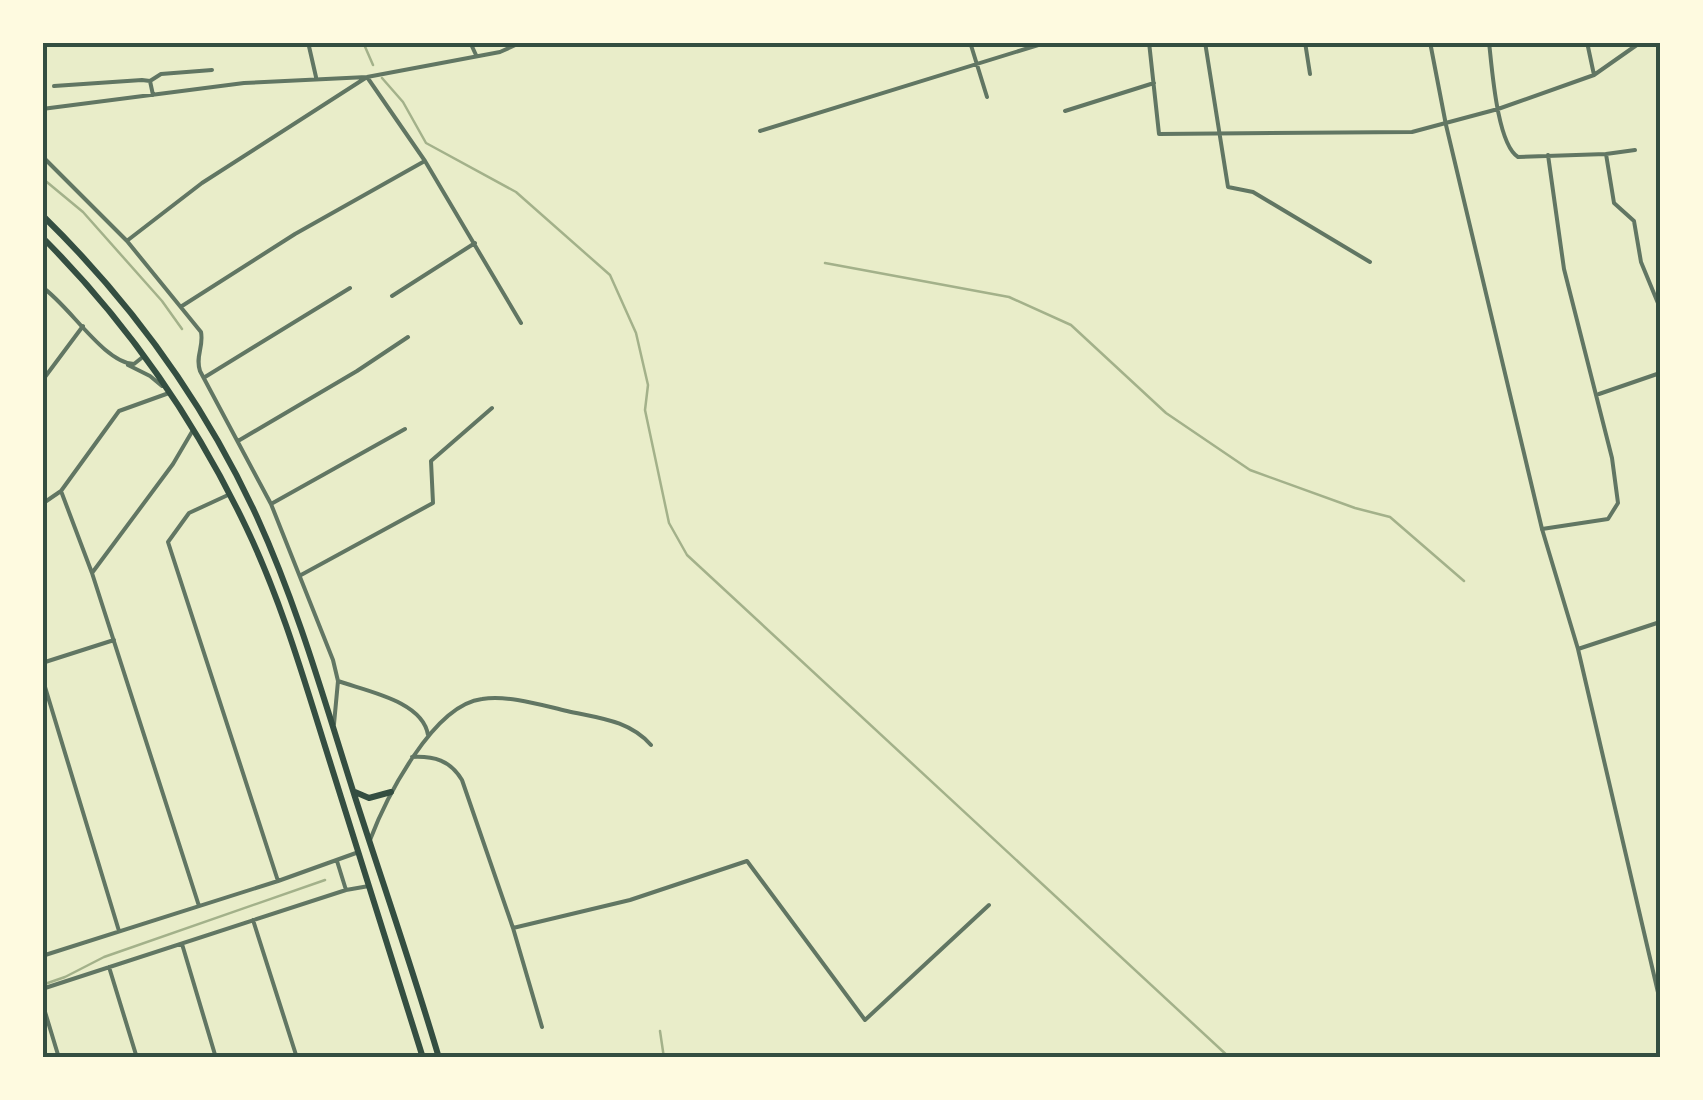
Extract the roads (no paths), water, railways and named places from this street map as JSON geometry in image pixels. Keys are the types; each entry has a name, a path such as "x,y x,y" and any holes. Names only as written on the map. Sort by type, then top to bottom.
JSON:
{"highway":[{"path":"42,214 128,309 169,366 223,450 275,560 395,911 440,1058"},
{"path":"42,238 103,302 144,356 230,494 295,652 423,1058"},
{"path":"352,788 366,798 391,792"},
{"path":"358,852 370,840"}],"street":[{"path":"308,42 316,78"},
{"path":"470,42 476,55"},
{"path":"42,109 154,94 367,76 500,52 522,42"},
{"path":"768,45 777,42"},
{"path":"970,42 987,97"},
{"path":"760,131 1048,42"},
{"path":"1149,42 1158,134 1412,132 1498,110 1594,74 1641,42"},
{"path":"1205,42 1228,187 1253,192 1370,262"},
{"path":"1305,42 1310,74"},
{"path":"1430,42 1446,125 1542,529 1578,649 1660,1001"},
{"path":"1489,42 1498,110 1512,154 1518,157 1635,150"},
{"path":"1587,42 1594,74"},
{"path":"54,86 150,81 161,74 212,70"},
{"path":"367,76 425,161 521,322"},
{"path":"127,240 202,183 367,76"},
{"path":"150,81 154,94"},
{"path":"1065,112 1154,83"},
{"path":"1542,529 1608,519 1616,512 1618,503 1612,458 1564,269 1548,154"},
{"path":"1606,154 1614,203 1634,221 1641,262 1660,308"},
{"path":"42,156 127,240 201,332 196,358 301,574 338,681 333,728"},
{"path":"182,306 296,234 425,161"},
{"path":"392,296 474,243"},
{"path":"42,287 103,348 150,376 169,393 119,411 61,491 42,504"},
{"path":"204,378 350,288"},
{"path":"42,381 83,326"},
{"path":"238,440 408,337"},
{"path":"125,364 138,364 144,356"},
{"path":"1597,394 1660,372"},
{"path":"301,574 433,502 431,461 492,408"},
{"path":"92,573 173,464 193,430"},
{"path":"270,504 404,430"},
{"path":"61,491 92,573 199,906"},
{"path":"230,494 189,512 168,542 278,882"},
{"path":"1578,649 1660,622"},
{"path":"42,663 114,640"},
{"path":"42,677 118,930"},
{"path":"338,681 400,703 423,721 428,730 426,738"},
{"path":"370,840 391,792 426,738 459,709 481,698 524,702 622,723 650,745"},
{"path":"412,756 438,758 456,771 513,928 542,1027"},
{"path":"42,944 44,955 278,882 358,852"},
{"path":"336,860 346,890"},
{"path":"513,928 630,900 746,861 865,1020 989,904"},
{"path":"42,990 368,886"},
{"path":"252,920 297,1058"},
{"path":"182,944 216,1058"},
{"path":"110,967 137,1058"},
{"path":"42,1002 59,1058"}],"waterway":[{"path":"363,42 373,65"},
{"path":"382,78 403,102 426,143 516,192 610,275 636,333 648,385 645,410 669,523 687,555 1230,1058"},
{"path":"42,178 83,212 182,329"},
{"path":"825,263 1009,297 1071,325 1166,413 1250,470 1390,517 1464,581"},
{"path":"42,985 104,957 325,880"},
{"path":"660,1031 664,1058"}]}
